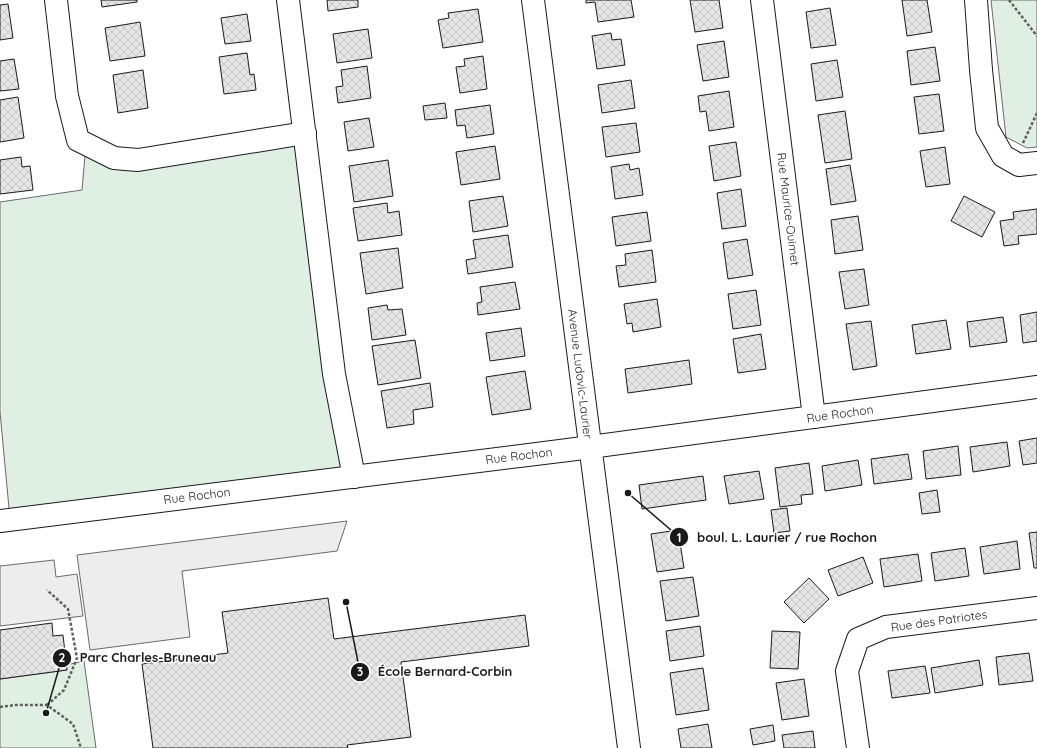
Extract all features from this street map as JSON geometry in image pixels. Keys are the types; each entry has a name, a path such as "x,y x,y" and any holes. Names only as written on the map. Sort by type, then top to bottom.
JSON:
{"street":[{"path":"56,0 67,96 78,140 114,158 138,160 305,133"},
{"path":"288,0 334,374 354,477"},
{"name":"Avenue Ludovic-Laurier","path":"533,0 629,748"},
{"name":"Rue Maurice-Ouimet","path":"762,0 814,417"},
{"path":"976,0 987,128 1003,156 1019,165 1037,163"},
{"name":"Rue Rochon","path":"0,521 590,447 1037,388"},
{"name":"Rue des Patriotes","path":"858,748 847,671 858,639 886,627 1037,608"}],"path":[{"path":"1008,0 1037,36"},
{"path":"1014,162 1037,114"},
{"path":"47,590 68,609 77,658 64,690 47,705"},
{"path":"0,707 15,705 47,705 73,724 81,748"}],"green space":[{"path":"991,0 1037,0 1037,147 1027,148 1006,137"},
{"path":"301,135 350,478 10,519 0,412 0,202 82,190 86,144 112,156"},
{"path":"84,661 96,748 0,748 0,679 67,670 66,665"}],"shaded area":[{"path":"347,521 337,551 182,571 190,637 90,650 77,555"},
{"path":"54,560 56,577 77,574 83,616 0,626 0,566"}],"building":[{"path":"101,0 137,0 137,2 102,7"},
{"path":"327,0 358,0 358,7 328,11"},
{"path":"586,0 631,0 634,17 598,22 595,2 586,3"},
{"path":"690,0 719,0 723,28 695,32"},
{"path":"902,0 927,0 932,32 907,36"},
{"path":"8,4 13,38 0,40 0,5"},
{"path":"830,8 836,45 811,48 806,12"},
{"path":"478,9 483,42 443,48 438,20 449,18 448,13"},
{"path":"247,14 251,41 225,44 221,18"},
{"path":"140,22 145,56 110,61 105,28"},
{"path":"368,29 372,58 337,63 333,34"},
{"path":"611,33 612,40 621,39 625,65 597,69 592,36"},
{"path":"724,41 729,77 703,81 697,45"},
{"path":"935,47 940,81 911,85 907,51"},
{"path":"247,53 250,75 254,74 256,90 224,94 219,57"},
{"path":"483,56 487,89 460,93 456,67 465,66 464,59"},
{"path":"14,59 19,89 0,91 0,61"},
{"path":"837,60 843,97 816,101 811,64"},
{"path":"367,66 371,98 338,103 336,87 343,86 341,70"},
{"path":"143,70 148,108 118,113 113,75"},
{"path":"631,80 635,108 602,113 598,85"},
{"path":"729,91 734,127 709,131 706,111 700,112 698,96"},
{"path":"939,94 944,131 919,134 914,97"},
{"path":"18,97 24,138 0,142 0,100"},
{"path":"445,103 447,118 425,120 423,106"},
{"path":"490,105 494,134 467,138 465,125 457,126 455,110"},
{"path":"845,111 852,159 825,163 818,115"},
{"path":"369,118 374,147 348,151 344,122"},
{"path":"636,123 640,152 606,157 602,127"},
{"path":"736,142 741,176 714,181 709,146"},
{"path":"495,146 500,179 461,185 456,152"},
{"path":"945,147 950,184 926,187 920,151"},
{"path":"21,157 22,167 30,166 33,190 0,194 0,160"},
{"path":"388,160 393,196 354,202 349,166"},
{"path":"629,164 630,170 639,168 643,195 615,199 611,167"},
{"path":"850,165 856,201 831,205 826,169"},
{"path":"741,189 746,226 722,229 717,193"},
{"path":"503,196 508,226 473,232 469,201"},
{"path":"964,196 995,212 982,237 951,221"},
{"path":"387,203 388,213 399,211 402,235 358,241 353,208"},
{"path":"1037,209 1037,234 1018,236 1019,244 1004,246 1000,221 1014,219 1013,212"},
{"path":"647,212 651,241 616,246 612,217"},
{"path":"858,216 863,250 835,254 831,220"},
{"path":"508,235 513,267 468,274 466,260 476,258 473,240"},
{"path":"747,239 753,275 728,279 723,243"},
{"path":"398,248 403,288 366,294 360,253"},
{"path":"652,250 656,282 619,287 616,266 626,265 625,254"},
{"path":"864,269 869,305 845,309 839,272"},
{"path":"515,282 520,309 478,315 477,303 482,302 480,287"},
{"path":"756,290 761,325 733,329 728,294"},
{"path":"657,299 661,327 633,332 632,323 627,324 624,304"},
{"path":"387,305 388,310 402,309 406,335 372,340 368,308"},
{"path":"1037,312 1037,341 1023,343 1020,315"},
{"path":"1003,317 1007,342 970,347 967,322"},
{"path":"946,320 951,349 916,354 912,325"},
{"path":"871,321 877,366 853,370 846,324"},
{"path":"521,328 525,356 490,361 486,333"},
{"path":"761,334 766,369 738,373 733,339"},
{"path":"415,340 421,378 378,385 372,346"},
{"path":"689,360 692,384 628,393 625,369"},
{"path":"525,371 531,409 492,415 486,377"},
{"path":"430,383 433,407 413,410 414,424 387,428 381,391"},
{"path":"1037,438 1037,463 1023,465 1019,441"},
{"path":"1007,442 1010,466 973,472 970,447"},
{"path":"958,446 961,475 926,479 923,451"},
{"path":"908,454 912,479 874,484 871,459"},
{"path":"858,460 862,485 825,491 822,466"},
{"path":"809,463 813,494 801,495 802,504 780,507 775,468"},
{"path":"759,471 764,499 729,504 724,476"},
{"path":"703,476 706,500 642,509 639,485"},
{"path":"937,490 940,512 922,514 919,493"},
{"path":"787,508 790,531 774,533 771,510"},
{"path":"678,530 684,568 657,572 651,534"},
{"path":"1037,532 1037,568 1034,568 1029,533"},
{"path":"1017,541 1020,569 984,574 980,547"},
{"path":"965,548 969,576 935,581 931,553"},
{"path":"918,554 922,581 884,587 880,559"},
{"path":"863,557 873,583 838,596 828,570"},
{"path":"693,577 699,616 666,621 660,581"},
{"path":"809,578 829,599 804,623 784,602"},
{"path":"328,598 334,639 525,615 529,646 401,662 411,737 347,745 348,748 153,748 142,664 228,653 222,612"},
{"path":"52,623 53,636 63,635 67,670 0,679 0,630"},
{"path":"700,626 704,656 670,661 666,631"},
{"path":"772,631 800,632 798,669 770,668"},
{"path":"1029,653 1033,681 999,685 996,657"},
{"path":"979,660 983,685 935,693 931,668"},
{"path":"925,666 930,693 892,698 888,671"},
{"path":"703,668 709,710 676,715 670,673"},
{"path":"804,679 809,716 782,720 776,683"},
{"path":"708,724 712,748 681,748 678,729"},
{"path":"773,725 775,741 753,745 750,729"},
{"path":"813,731 815,748 784,748 782,735"}],"place":[{"name":"boul. L. Laurier / rue Rochon","path":"628,493"},
{"name":"École Bernard-Corbin","path":"346,602"},
{"name":"Parc Charles-Bruneau","path":"46,713"}]}
